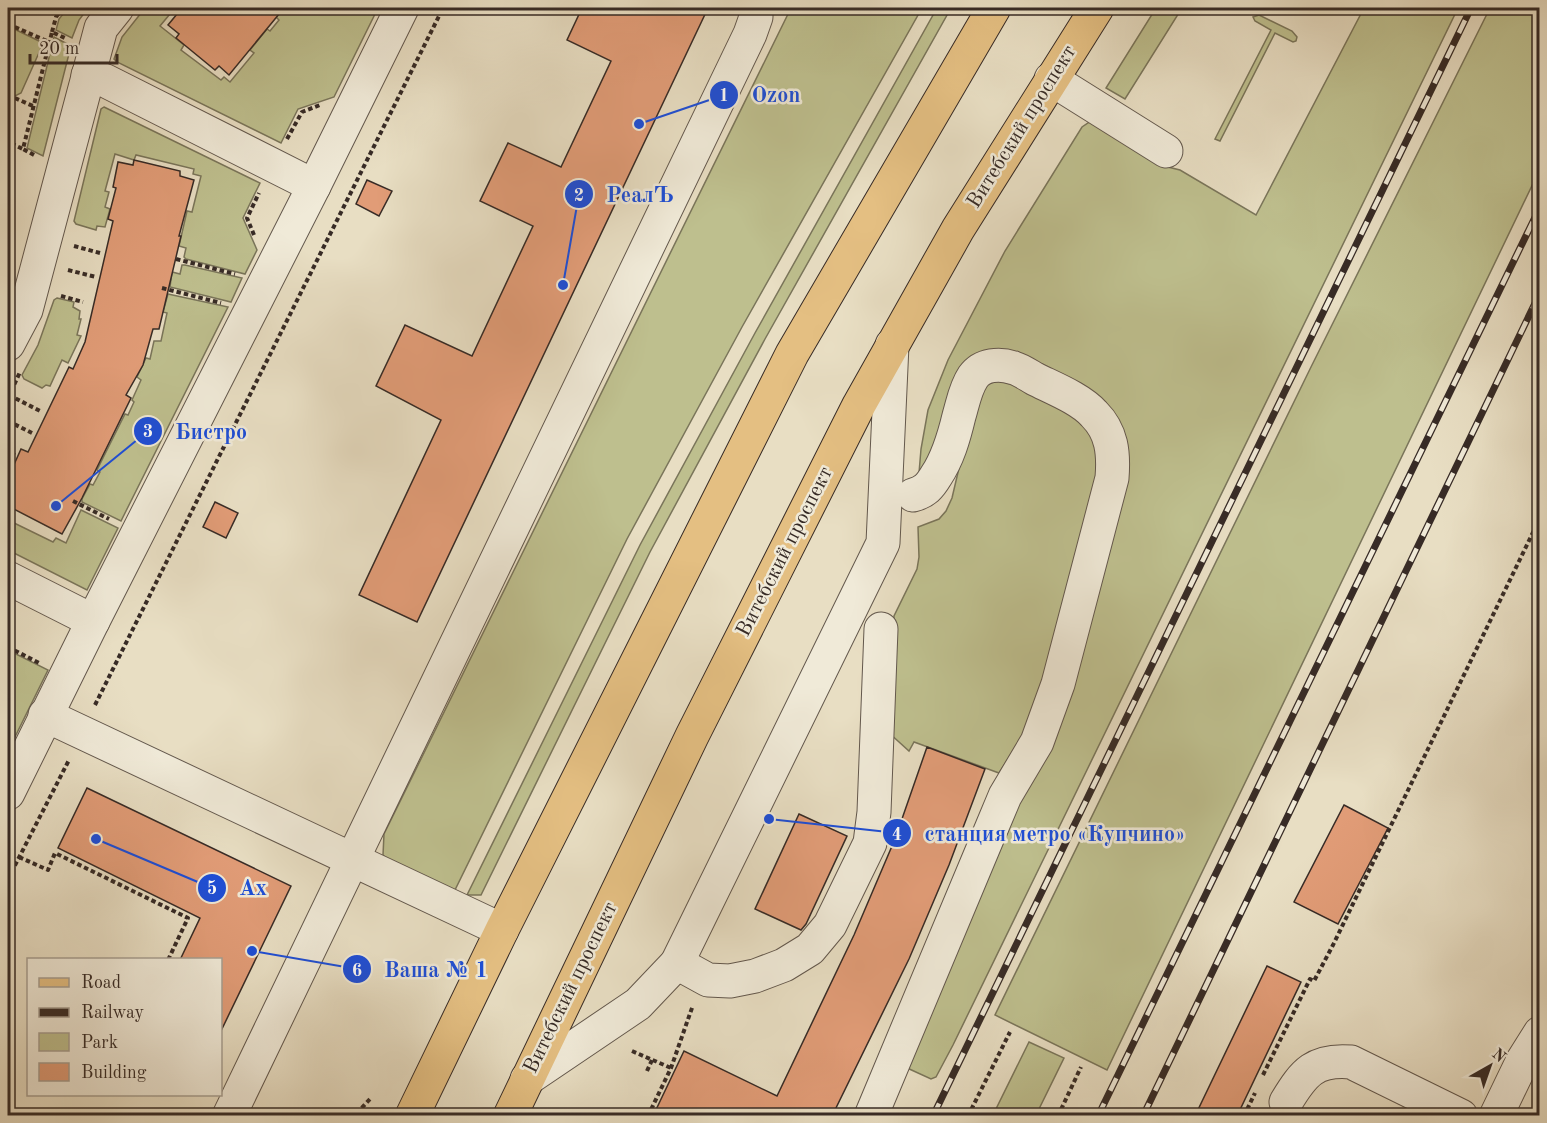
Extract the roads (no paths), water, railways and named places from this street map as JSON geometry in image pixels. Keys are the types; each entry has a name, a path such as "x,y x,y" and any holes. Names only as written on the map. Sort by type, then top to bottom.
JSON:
{"main road":[{"path":"412,1116 502,930 792,354 994,8"},
{"name":"Витебский проспект","path":"510,1116 692,736 859,405 958,229 1097,8"}],"street":[{"path":"12,348 26,310 63,177 101,28 117,8"},
{"path":"8,793 402,8"},
{"path":"228,1116 750,34 756,17 756,8"},
{"path":"88,75 106,81 314,186"},
{"path":"1051,79 1166,151"},
{"path":"527,1080 638,1004 677,963 883,543 892,345"},
{"path":"871,1116 1005,796 1037,742 1058,684 1112,478 1114,456 1110,438 1103,424 1092,411 1064,394 1015,368 1001,365 985,367 974,375 966,390 950,448 942,467 930,486 922,493 913,495"},
{"path":"8,578 93,621"},
{"path":"677,963 708,980 730,981 755,976 784,965 810,949 830,924 870,843 874,813 881,629"},
{"path":"45,716 502,930"},
{"path":"1496,1116 1522,1060 1539,1033"},
{"path":"1286,1102 1299,1080 1315,1066 1333,1061 1351,1062 1461,1116"}],"railway":[{"path":"933,1116 1471,8"},
{"path":"1098,1116 1540,207"},
{"path":"1143,1116 1540,293"}],"place":[{"name":"Ozon","path":"639,124"},
{"name":"РеалЪ","path":"563,285"},
{"name":"Бистро","path":"56,506"},
{"name":"станция метро «Купчино»","path":"769,819"},
{"name":"Ах","path":"96,839"},
{"name":"Ваша № 1","path":"252,951"}]}
